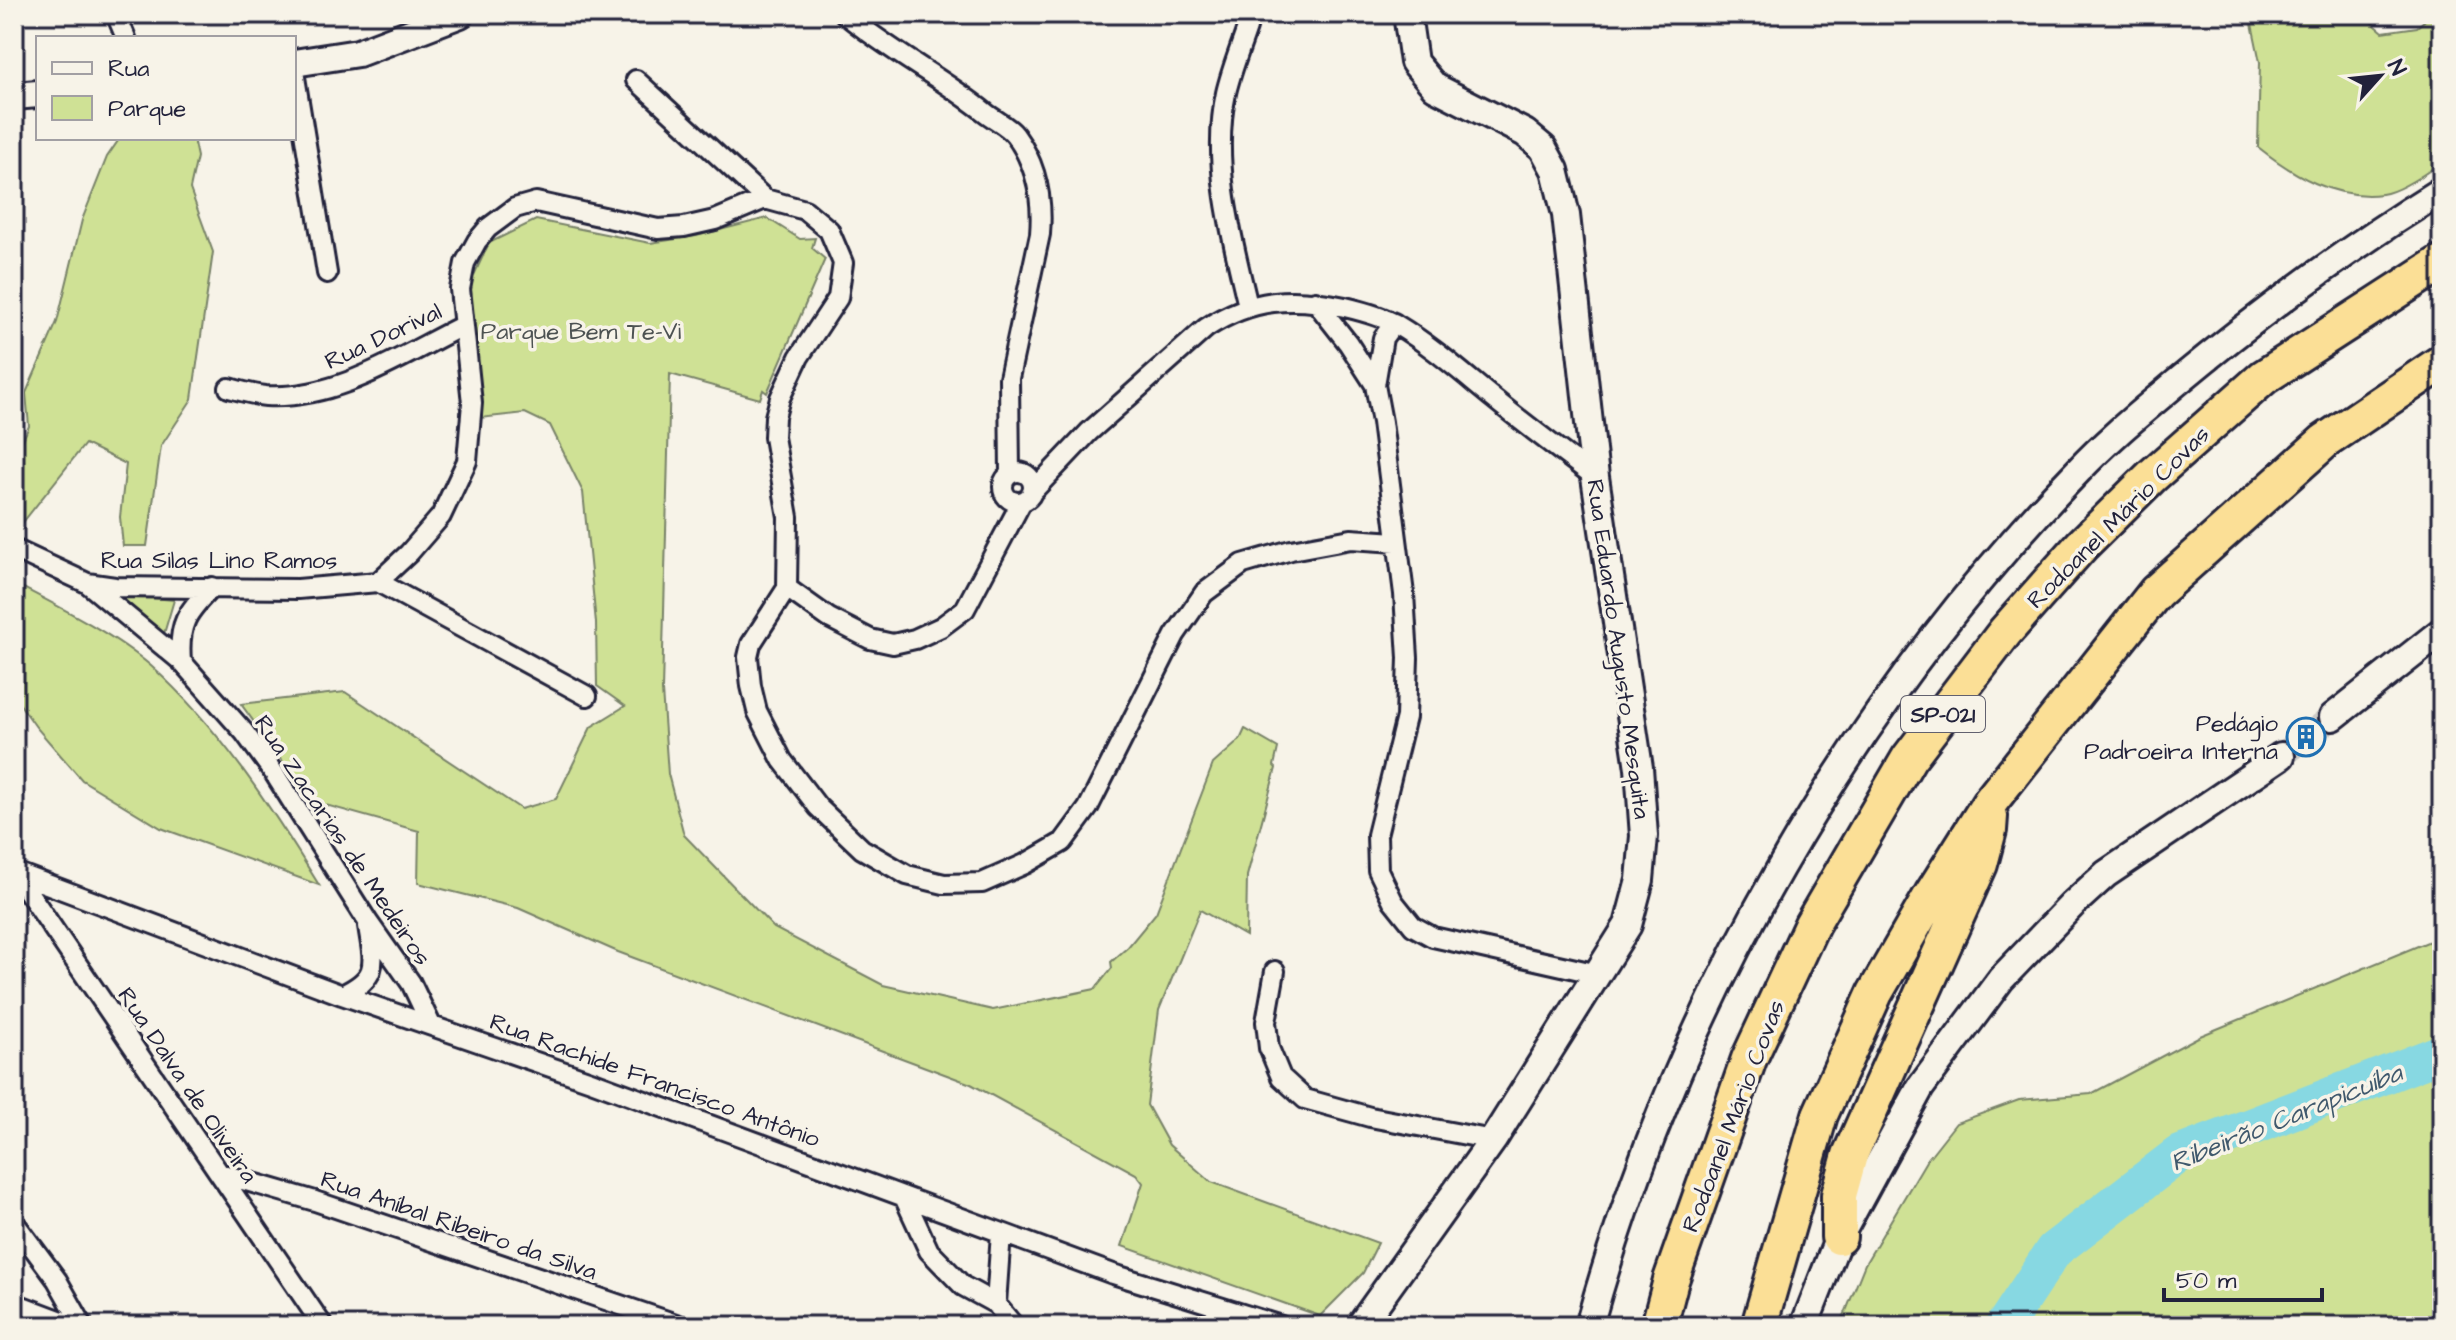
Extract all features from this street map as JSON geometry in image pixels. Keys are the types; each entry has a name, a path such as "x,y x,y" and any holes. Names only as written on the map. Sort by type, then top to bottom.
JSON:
{"highway":[{"name":"Rodoanel Mário Covas","path":"1659,1326 1671,1280 1749,1059 1812,924 1909,758 2005,632 2082,545 2153,475 2264,377 2442,262"},
{"path":"1759,1326 1820,1115 1875,993 1990,802 2156,592 2325,441 2442,362"},
{"path":"1839,1237 1839,1195 1850,1155 1980,864 1989,830 1990,802"}],"main road":[{"path":"296,63 358,53 460,14"},
{"name":"Rua Eduardo Augusto Mesquita","path":"1360,1326 1493,1140 1628,925 1640,880 1644,836 1639,768 1595,477 1566,215 1555,170 1543,148 1525,133 1435,87 1414,62 1407,14"},
{"path":"14,96 36,94"},
{"path":"1589,1326 1645,1156 1708,1008 1751,923 1823,798 1918,660 2023,530 2080,468 2132,421 2275,304 2442,190"},
{"path":"2333,717 2442,631"},
{"path":"1804,1326 1839,1237 1920,1088 2001,979 2106,874 2281,756"}],"street":[{"path":"116,14 125,36"},
{"path":"787,588 829,618 870,639 893,644 915,639 941,627 965,609 1034,484 1026,474 1010,474 1009,378 1040,234 1040,186 1013,133 845,14"},
{"path":"1247,28 1226,93 1222,131 1228,213 1248,306"},
{"path":"636,80 765,199 805,210 829,230 843,263 838,298 799,357 780,398 775,417 774,437 788,517 787,588 751,644 748,657 757,711 782,760 818,807 862,849 907,875 944,884 982,883 1025,864 1063,842 1088,808 1175,635 1204,593 1243,564 1291,550 1351,539 1396,542"},
{"path":"296,83 327,273"},
{"path":"587,696 378,582 409,553 441,516 467,461 472,403 460,289 465,263 488,228 515,208 536,202 658,229 715,220 765,199"},
{"path":"1027,497 1089,432 1206,328 1248,306 1277,301 1315,301 1357,310 1394,323 1435,350 1595,477"},
{"path":"1315,301 1348,343 1375,385"},
{"path":"1394,323 1383,338 1375,385 1404,594 1408,658 1406,717 1377,835 1378,870 1393,901 1413,926 1433,937 1598,974"},
{"name":"Rua Dorival","path":"229,388 265,396 324,389 349,382 462,326"},
{"name":"Rua Zacarias de Medeiros","path":"14,549 87,583 181,661 244,732 411,983 431,1025"},
{"name":"Rua Silas Lino Ramos","path":"87,583 115,587 298,589 378,582"},
{"path":"181,661 179,638 182,625 195,604 212,587"},
{"name":"Rua Rachide Francisco Antônio","path":"14,872 342,995 606,1086 1113,1274 1281,1326"},
{"name":"Rua Dalva de Oliveira","path":"14,872 323,1326"},
{"path":"342,995 358,988 371,975 374,964 368,922"},
{"path":"1275,971 1266,1022 1269,1048 1281,1077 1305,1099 1370,1117 1493,1140"},
{"name":"Rua Aníbal Ribeiro da Silva","path":"219,1173 315,1201 682,1326"},
{"path":"904,1197 929,1251 963,1286 996,1304 1014,1326"},
{"path":"14,1222 57,1280 83,1326"},
{"path":"996,1304 1001,1233"},
{"path":"14,1303 75,1326"}],"green space":[{"path":"2250,14 2362,14 2383,32 2417,27 2432,14 2442,14 2442,162 2396,190 2365,195 2331,189 2300,176 2258,147 2260,62"},
{"path":"119,140 193,140 197,157 190,189 213,252 192,399 161,446 147,546 123,546 120,517 126,464 85,444 20,526 14,522 14,460 29,426 26,393 57,322 82,220 107,157"},
{"name":"Parque Bem Te-Vi","path":"767,218 800,239 815,238 812,248 825,259 767,393 763,390 760,399 670,374 662,691 668,774 684,835 774,928 883,985 993,1010 1095,989 1112,968 1111,962 1156,913 1213,764 1240,740 1245,729 1278,748 1276,768 1247,876 1246,936 1200,910 1159,1010 1147,1105 1169,1145 1211,1182 1378,1243 1363,1273 1320,1316 1122,1246 1143,1183 1136,1174 971,1084 618,952 518,908 418,883 419,831 311,801 241,704 345,692 521,809 556,799 591,727 625,706 597,686 596,623 583,492 550,425 525,413 480,418 468,288 489,243 536,220 650,243 696,236"},
{"path":"14,583 120,643 176,690 242,769 319,885 161,828 82,780 36,727 14,696"},
{"path":"112,594 174,600 163,637"},
{"path":"2442,936 2442,1326 1840,1326 1865,1264 1926,1161 1956,1123 2019,1100 2091,1094 2200,1036"}],"waterway":[{"name":"Ribeirão Carapicuíba","path":"2004,1326 2054,1250 2178,1155 2442,1053"}],"tunnel":[{"path":"2281,756 2333,717"}],"place":[{"name":"Pedágio Padroeira Interna","path":"2306,737"}]}
